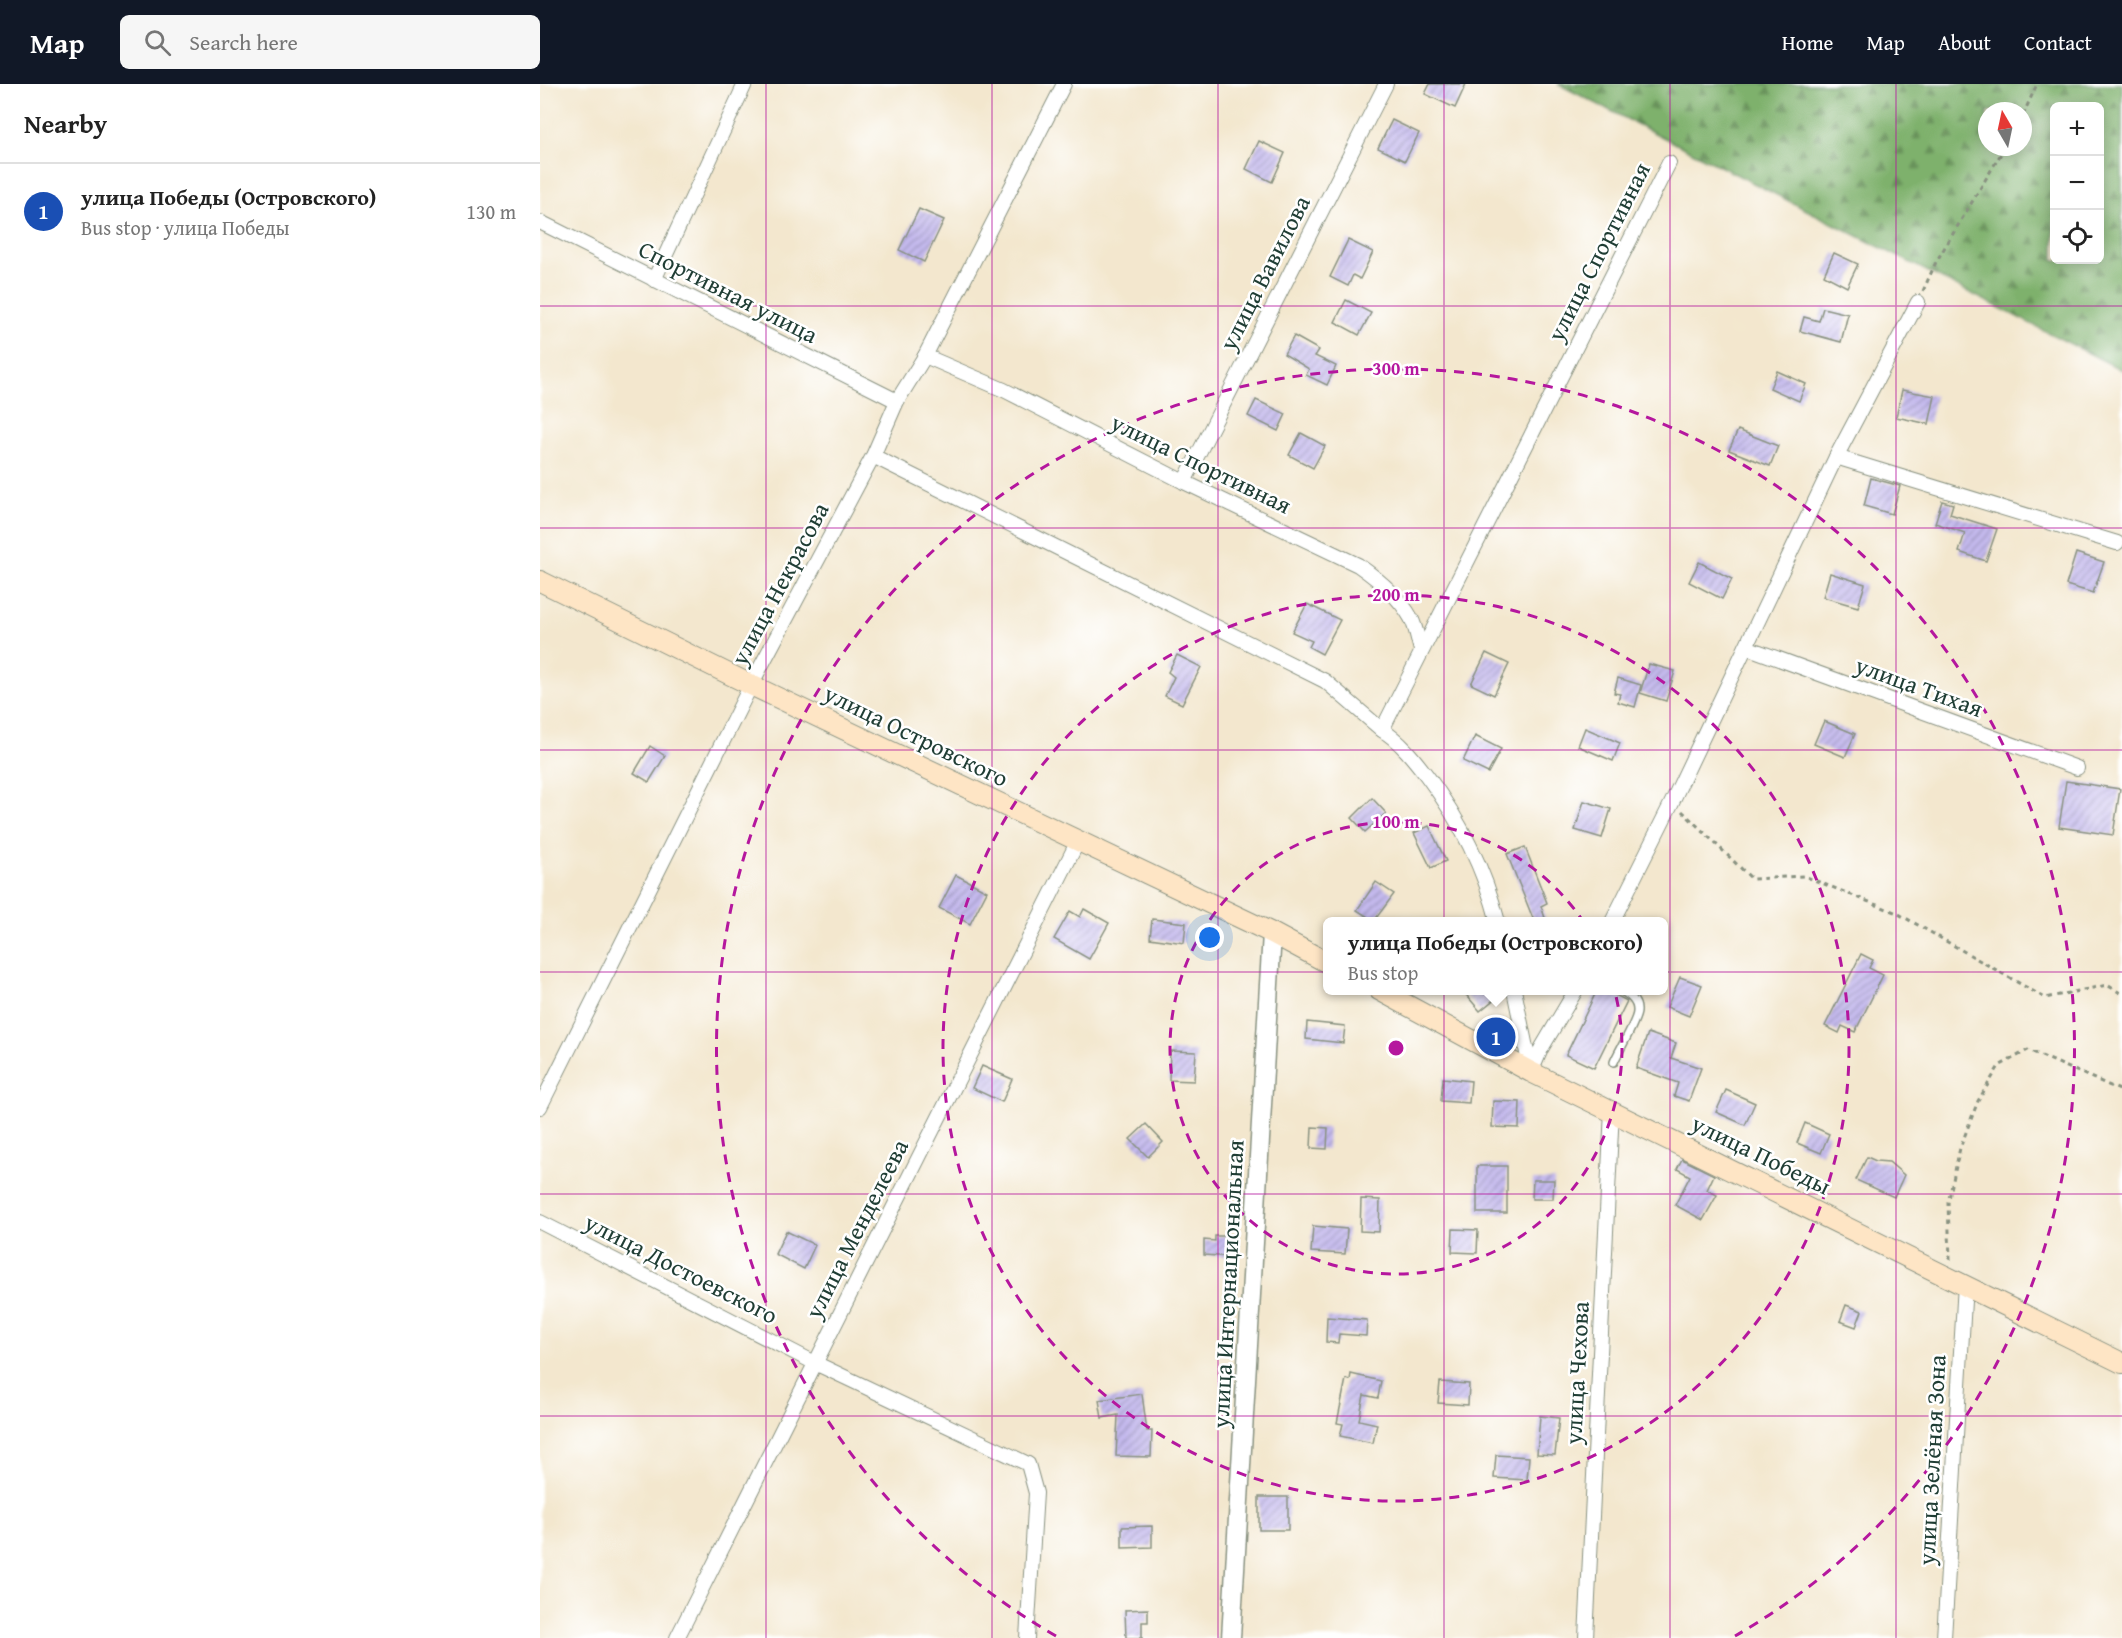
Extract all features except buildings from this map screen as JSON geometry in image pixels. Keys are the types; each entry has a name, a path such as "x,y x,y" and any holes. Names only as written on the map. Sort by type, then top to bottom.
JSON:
{"main road":[{"name":"улица Островского","path":"540,581 752,685 1272,933"},
{"path":"1272,933 1323,960"},
{"name":"улица Победы","path":"1388,995 1531,1072 2122,1363"}],"street":[{"path":"654,280 745,84"},
{"name":"улица Некрасова","path":"540,1107 752,685 873,456 897,401 925,356 1064,84"},
{"name":"улица Вавилова","path":"1184,482 1386,84"},
{"name":"улица Спортивная","path":"1382,730 1669,163"},
{"name":"Спортивная улица","path":"540,222 897,401"},
{"path":"1614,917 1672,802 1836,457 1918,302"},
{"name":"улица Спортивная","path":"925,356 1004,390 1184,482 1358,565 1378,579 1402,605 1412,620 1421,650"},
{"path":"873,456 1325,681 1382,730 1394,737 1415,760 1442,797 1467,838 1489,888 1497,917"},
{"path":"1836,457 2117,543"},
{"name":"улица Тихая","path":"1746,648 2078,768"},
{"name":"улица Менделеева","path":"677,1638 1078,841"},
{"name":"улица Интернациональная","path":"1231,1638 1272,933"},
{"path":"1515,995 1531,1072"},
{"path":"1531,1072 1541,1049 1573,995"},
{"name":"улица Чехова","path":"1587,1638 1612,1110"},
{"name":"улица Достоевского","path":"540,1222 815,1363 1028,1464 1036,1493 1027,1638"},
{"name":"улица Зелёная Зона","path":"1944,1638 1958,1281"}],"lane":[{"path":"1614,1062 1637,1012 1635,1003 1628,995"}],"path":[{"path":"2029,102 2037,84"},
{"path":"1918,302 1936,262 2000,156"},
{"path":"1672,802 1752,879 1804,876 1897,913 2045,998 2107,985 2122,994"},
{"path":"1958,1281 1948,1203 1960,1148 1978,1101 1999,1066 2028,1050 2122,1091"}],"green space":[{"path":"1558,84 2122,84 2122,370"}],"place":[{"name":"улица Победы (Островского)","path":"1496,1037"}]}
